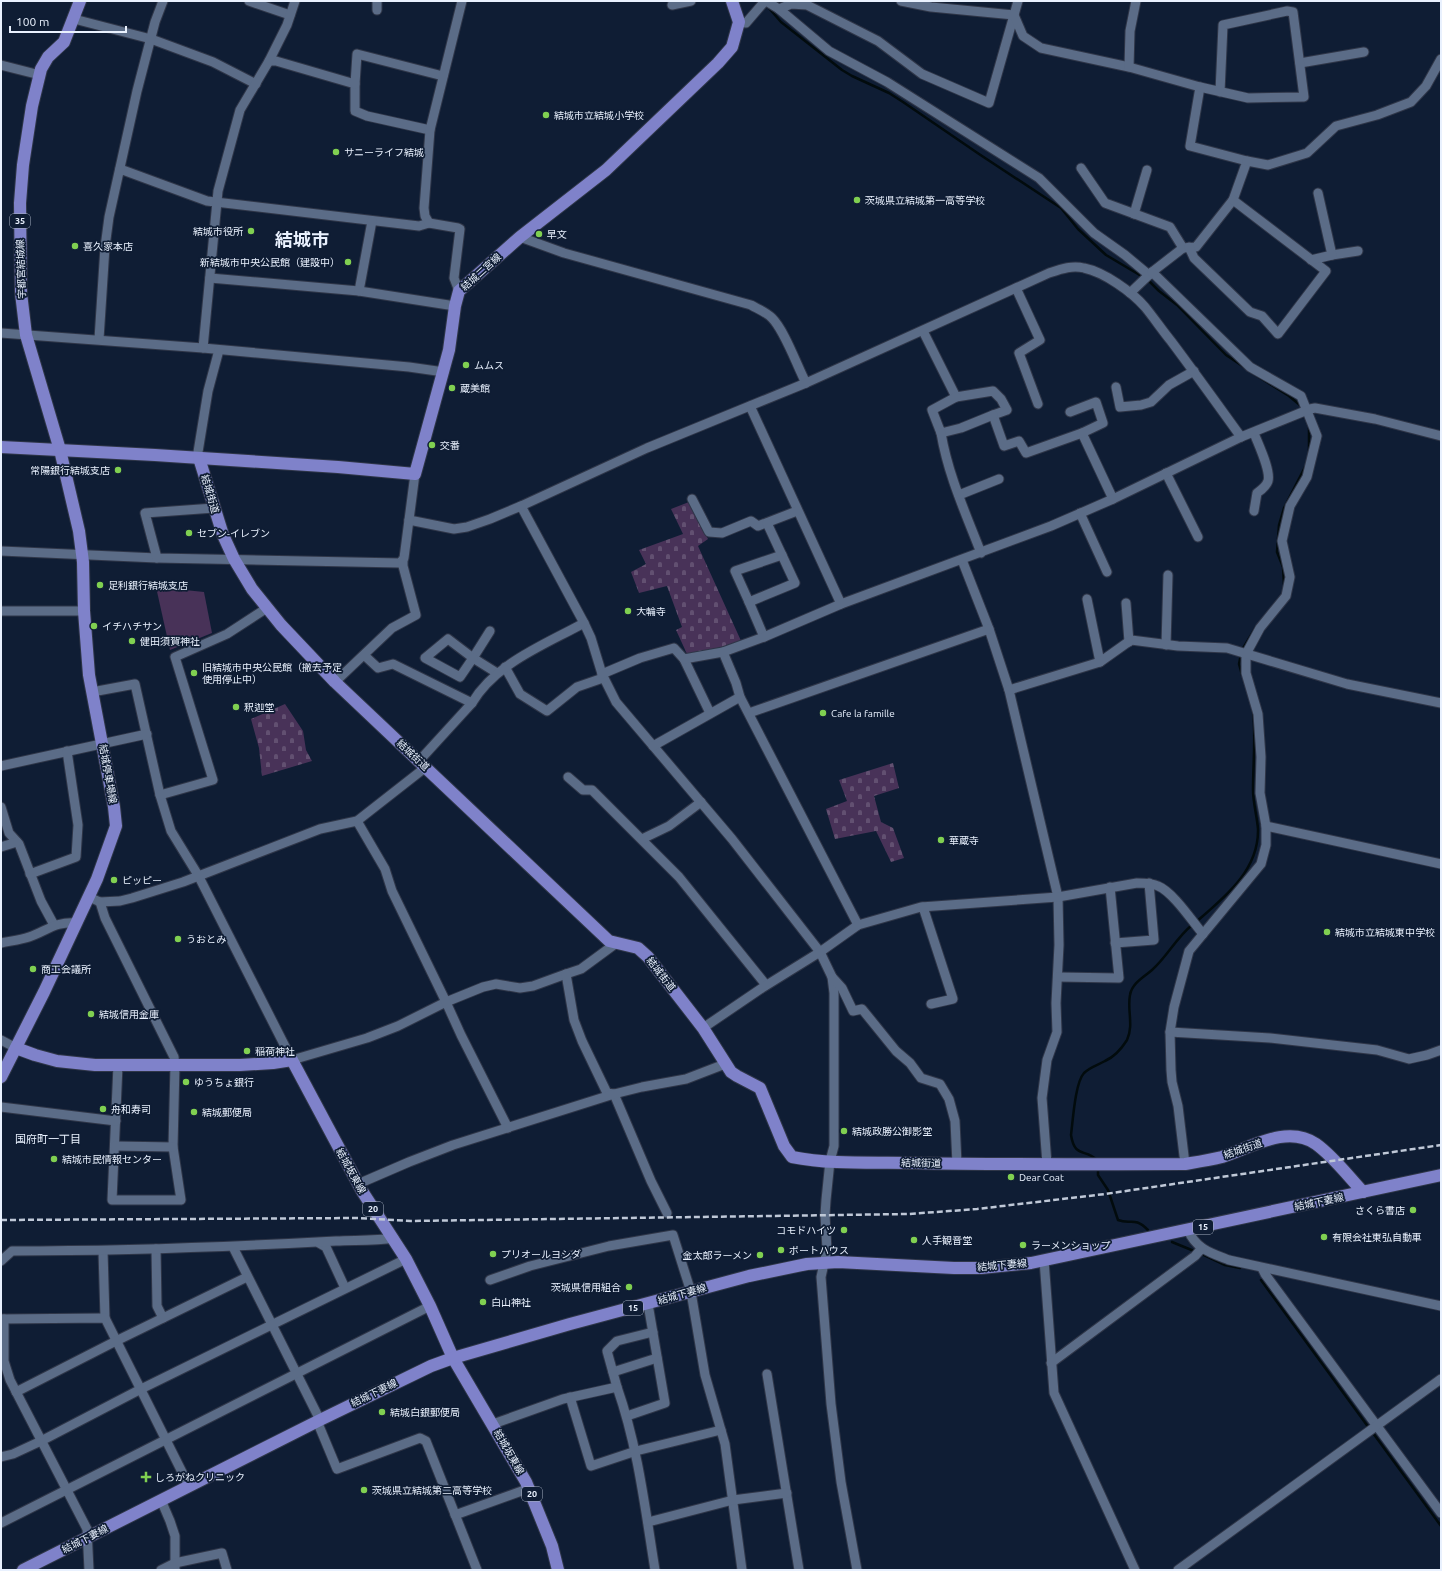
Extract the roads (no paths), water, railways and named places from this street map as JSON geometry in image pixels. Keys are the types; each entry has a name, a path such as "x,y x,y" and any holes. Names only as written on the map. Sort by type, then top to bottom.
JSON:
{"main road":[{"name":"宇都宮結城線","path":"60,450 26,335 21,293 20,203 23,165 32,106 40,75 46,60 64,42 80,1"},
{"path":"732,1 739,22"},
{"name":"結城二宮線","path":"415,474 450,350 455,306 459,291 520,237 606,170 718,63 732,47 739,22"},
{"path":"1,447 338,467 415,474"},
{"name":"結城停車場線","path":"1,1077 89,897 116,826 103,743 92,692 88,660 84,611 83,555 75,511 60,450"},
{"name":"結城街道","path":"199,458 223,535 245,579 267,608 304,651 335,682 609,942 638,948 644,953 703,1028 731,1072 760,1088 784,1146 792,1157 806,1160 957,1164 1185,1164 1221,1157 1274,1138 1286,1136 1300,1137 1315,1143 1327,1153 1363,1192"},
{"path":"16,1048 34,1055 62,1062 118,1065 267,1064 292,1060"},
{"name":"結城坂東線","path":"292,1060 358,1184 394,1238 406,1259 430,1306 453,1358 530,1488 552,1546 558,1570"},
{"name":"15","path":"1363,1192 1441,1175"},
{"name":"結城下妻線","path":"23,1570 318,1420 431,1366 453,1358 570,1324 773,1270 838,1262 954,1268 1008,1266 1188,1230 1363,1192"}],"street":[{"path":"99,339 105,247 109,216 151,39 163,1"},
{"path":"249,1 290,15"},
{"path":"203,348 218,191 240,110 269,61 287,25 294,1"},
{"path":"429,224 425,216 424,208 430,130 462,1"},
{"path":"672,5 691,1"},
{"path":"739,22 746,23 765,1 779,9 829,51 887,82 1039,178 1094,233 1150,273 1250,367 1301,396 1316,436 1307,476 1290,506 1282,541 1290,577 1286,596 1260,628 1246,654 1246,673 1258,714 1261,757 1260,793 1266,826 1266,845 1261,864 1189,952 1174,1007 1170,1032 1172,1082 1178,1106 1185,1164"},
{"path":"901,1 931,7 1014,15"},
{"path":"779,9 791,4 807,5 878,41 922,74 989,103 1018,1"},
{"path":"1129,67 1130,31 1136,1"},
{"path":"1014,15 1023,36 1041,48 1129,67 1200,87 1220,92 1248,98 1304,97 1293,12 1287,11 1223,25 1220,92"},
{"path":"74,19 151,39 213,62 256,84"},
{"path":"1300,63 1364,52"},
{"path":"430,130 367,116 355,111 357,54 443,76"},
{"path":"1200,87 1190,146 1268,165 1307,153 1336,126 1377,115 1410,102 1426,86 1441,59"},
{"path":"269,61 355,84"},
{"path":"1,65 40,75"},
{"path":"1130,294 1150,273 1186,248 1196,246 1234,200 1247,161"},
{"path":"1081,168 1105,203 1170,227 1194,258 1250,312 1262,316 1278,334 1326,271 1234,200"},
{"path":"120,169 207,201 217,203 419,226 429,224 460,229 454,278 459,291"},
{"path":"1134,214 1147,170"},
{"path":"1318,192 1332,254"},
{"path":"359,291 372,221"},
{"path":"520,237 564,253 750,305 766,313 774,320 782,332 806,383"},
{"path":"1311,260 1332,254 1358,251"},
{"path":"409,520 454,529 461,528 521,506 647,448 806,383 1049,273 1072,267 1093,270 1108,278 1144,306 1194,371 1240,437"},
{"path":"210,278 359,291 455,306"},
{"path":"1016,288 1040,340 1019,353 1038,404"},
{"path":"923,331 956,397"},
{"path":"1,333 99,339 203,348 409,367 444,372"},
{"path":"199,458 198,452 208,391 219,350"},
{"path":"1116,387 1120,407 1141,405 1151,402 1169,386 1194,371"},
{"path":"941,434 1007,410 1001,399 993,392 956,397 932,410 941,434 944,454 981,553"},
{"path":"993,415 1004,446 1019,441 1026,453 1082,433 1103,423 1096,402 1070,412"},
{"path":"750,406 841,604"},
{"path":"684,659 723,652 764,637 841,604 1051,526 1113,499 1240,437 1315,408 1375,419 1441,436"},
{"path":"1254,432 1268,473 1268,481 1257,493 1254,511"},
{"path":"1082,433 1113,499"},
{"path":"1166,473 1198,537"},
{"path":"335,682 392,628 416,615 403,566 415,474"},
{"path":"959,495 999,479"},
{"path":"692,499 709,532 722,533 751,522 758,526 797,511"},
{"path":"521,506 584,623 591,638 602,676 616,702 732,839 820,952 832,977 842,988 853,1011 862,1009 896,1050 910,1063 921,1078 940,1084 949,1098 955,1121 957,1164"},
{"path":"158,558 145,513 214,508"},
{"path":"1080,513 1107,572"},
{"path":"749,602 795,583 767,523"},
{"path":"1,552 158,558 400,563 403,560"},
{"path":"764,637 735,572 782,555"},
{"path":"962,560 989,629 1009,690 1058,897 1059,945 1057,1032 1047,1060 1042,1098 1047,1164"},
{"path":"1166,645 1168,575"},
{"path":"1087,599 1100,662"},
{"path":"1126,603 1129,642"},
{"path":"160,795 212,780 175,657 227,634 267,608"},
{"path":"1,611 84,611"},
{"path":"89,897 100,902 120,901 132,898 320,829 357,821 423,764 472,703 479,692 497,673 505,667 584,623"},
{"path":"749,713 989,629"},
{"path":"490,631 473,658 460,677 424,658 448,639 473,658 497,673"},
{"path":"1009,690 1100,662 1131,640 1166,645 1227,648 1347,684 1441,703"},
{"path":"505,667 520,694 547,710 577,687 640,658 674,648 684,659 710,714"},
{"path":"723,652 736,683 740,697 858,925"},
{"path":"364,655 378,668 394,664 472,703"},
{"path":"92,692 135,684 160,795 171,831 198,875 292,1060 367,1038 398,1026 446,1002 483,987 496,984 520,988 533,986 581,969 615,944"},
{"path":"652,746 740,697"},
{"path":"1,766 147,734"},
{"path":"30,874 76,857 78,825 67,751"},
{"path":"568,777 583,790 592,790 642,839 678,877 766,985"},
{"path":"642,839 669,826 701,802"},
{"path":"1,807 10,833 17,842 41,901 54,925"},
{"path":"357,821 385,869 392,891 474,1062 508,1128"},
{"path":"1266,826 1441,864"},
{"path":"1,847 17,842"},
{"path":"703,1028 766,985 820,952 858,925 923,907 1058,897 1137,883 1149,883 1168,892 1203,934"},
{"path":"1115,943 1154,940 1149,883"},
{"path":"1058,977 1119,978 1110,888"},
{"path":"100,902 105,918 174,1057 173,1147 181,1200 112,1200 118,1065"},
{"path":"923,907 953,999 931,1004"},
{"path":"1,943 29,937 54,925 66,922 76,923"},
{"path":"566,974 574,1020 582,1041 607,1093 614,1094"},
{"path":"832,977 834,993 835,1046 834,1146 830,1161 825,1215 827,1250 821,1277 831,1404 841,1482 857,1570"},
{"path":"1170,1032 1270,1038 1369,1049 1409,1059 1441,1050"},
{"path":"1,1040 16,1048"},
{"path":"358,1184 409,1162 508,1128 614,1094 686,1079 725,1064"},
{"path":"614,1094 651,1181 667,1213"},
{"path":"1,1107 116,1121"},
{"path":"115,1146 173,1147"},
{"path":"1188,1230 1192,1239 1202,1248 1229,1260 1441,1306"},
{"path":"490,1280 530,1266 608,1246 673,1234 691,1292 705,1375 726,1449 742,1570"},
{"path":"1,1261 12,1250 103,1251 233,1247 336,1241 370,1241 394,1238"},
{"path":"319,1243 326,1247 345,1288"},
{"path":"233,1247 296,1373 318,1420 337,1469 420,1438 426,1441 477,1570"},
{"path":"1052,1363 1195,1256 1202,1248"},
{"path":"156,1249 157,1306 163,1318"},
{"path":"103,1251 105,1318 189,1486"},
{"path":"1,1457 13,1454 42,1441 345,1288 406,1259"},
{"path":"1044,1260 1054,1394 1135,1570"},
{"path":"1262,1268 1441,1513"},
{"path":"16,1392 247,1277"},
{"path":"627,1416 666,1403 648,1304"},
{"path":"1,1523 430,1306"},
{"path":"90,1570 87,1529 10,1380 4,1361 2,1319 105,1318"},
{"path":"653,1332 617,1341 607,1351 636,1451 655,1570"},
{"path":"613,1372 657,1358"},
{"path":"767,1374 787,1493 797,1570"},
{"path":"1178,1570 1441,1378"},
{"path":"493,1424 570,1397 617,1387"},
{"path":"570,1397 591,1466 636,1451 721,1430"},
{"path":"455,1515 530,1488"},
{"path":"648,1522 733,1500 787,1493"},
{"path":"161,1500 175,1536 175,1566"},
{"path":"161,1570 222,1553 228,1570"}],"waterway":[{"path":"768,7 781,22 842,70 889,93 1061,208 1078,229 1106,255 1143,277"},
{"path":"1147,279 1159,291 1177,305 1226,355 1247,369"},
{"path":"1251,372 1289,396 1301,406"},
{"path":"1309,426 1309,451"},
{"path":"1284,585 1283,567 1277,552 1279,525 1284,508 1305,467"},
{"path":"1242,650 1256,627"},
{"path":"1241,654 1239,664 1242,675"},
{"path":"1196,922 1218,903 1238,882 1253,857 1257,844 1258,829 1253,790 1253,710"},
{"path":"1097,1160 1093,1156 1078,1150 1075,1147 1071,1135 1078,1085 1084,1073 1112,1057 1125,1043 1130,1029 1129,1001 1133,987 1157,965 1186,930 1192,925"},
{"path":"1098,1169 1098,1175 1108,1190 1118,1220 1136,1222 1148,1230"},
{"path":"1172,1242 1194,1251"},
{"path":"1204,1255 1225,1265 1240,1268"},
{"path":"1261,1280 1369,1428"},
{"path":"1373,1433 1441,1526"}],"railway":[{"path":"1,1220 358,1218 411,1221 909,1214 977,1209 1105,1194 1441,1145"}],"place":[{"name":"結城市立結城小学校","path":"546,115"},
{"name":"サニーライフ結城","path":"336,152"},
{"name":"茨城県立結城第一高等学校","path":"857,200"},
{"name":"結城市役所","path":"251,231"},
{"name":"早文","path":"539,234"},
{"name":"喜久家本店","path":"75,246"},
{"name":"新結城市中央公民館（建設中）","path":"348,262"},
{"name":"ムムス","path":"466,365"},
{"name":"蔵美館","path":"452,388"},
{"name":"交番","path":"432,445"},
{"name":"常陽銀行結城支店","path":"118,470"},
{"name":"セブン-イレブン","path":"189,533"},
{"name":"足利銀行結城支店","path":"100,585"},
{"name":"大輪寺","path":"628,611"},
{"name":"イチハチサン","path":"94,626"},
{"name":"健田須賀神社","path":"132,641"},
{"name":"旧結城市中央公民館（撤去予定 使用停止中）","path":"194,673"},
{"name":"釈迦堂","path":"236,707"},
{"name":"Cafe la famille","path":"823,713"},
{"name":"華蔵寺","path":"941,840"},
{"name":"ピッピー","path":"114,880"},
{"name":"結城市立結城東中学校","path":"1327,932"},
{"name":"うおとみ","path":"178,939"},
{"name":"商工会議所","path":"33,969"},
{"name":"結城信用金庫","path":"91,1014"},
{"name":"稲荷神社","path":"247,1051"},
{"name":"ゆうちょ銀行","path":"186,1082"},
{"name":"舟和寿司","path":"103,1109"},
{"name":"結城郵便局","path":"194,1112"},
{"name":"結城政勝公御影堂","path":"844,1131"},
{"name":"結城市民情報センター","path":"54,1159"},
{"name":"Dear Coat","path":"1011,1177"},
{"name":"さくら書店","path":"1413,1210"},
{"name":"コモドハイツ","path":"844,1230"},
{"name":"有限会社東弘自動車","path":"1324,1237"},
{"name":"人手観音堂","path":"914,1240"},
{"name":"ラーメンショップ","path":"1023,1245"},
{"name":"ポートハウス","path":"781,1250"},
{"name":"プリオールヨシダ","path":"493,1254"},
{"name":"金太郎ラーメン","path":"760,1255"},
{"name":"茨城県信用組合","path":"629,1287"},
{"name":"白山神社","path":"483,1302"},
{"name":"結城白銀郵便局","path":"382,1412"},
{"name":"しろがねクリニック","path":"146,1477"},
{"name":"茨城県立結城第二高等学校","path":"364,1490"}],"district":[{"name":"結城市","path":"302,239"},
{"name":"国府町一丁目","path":"48,1139"}]}
